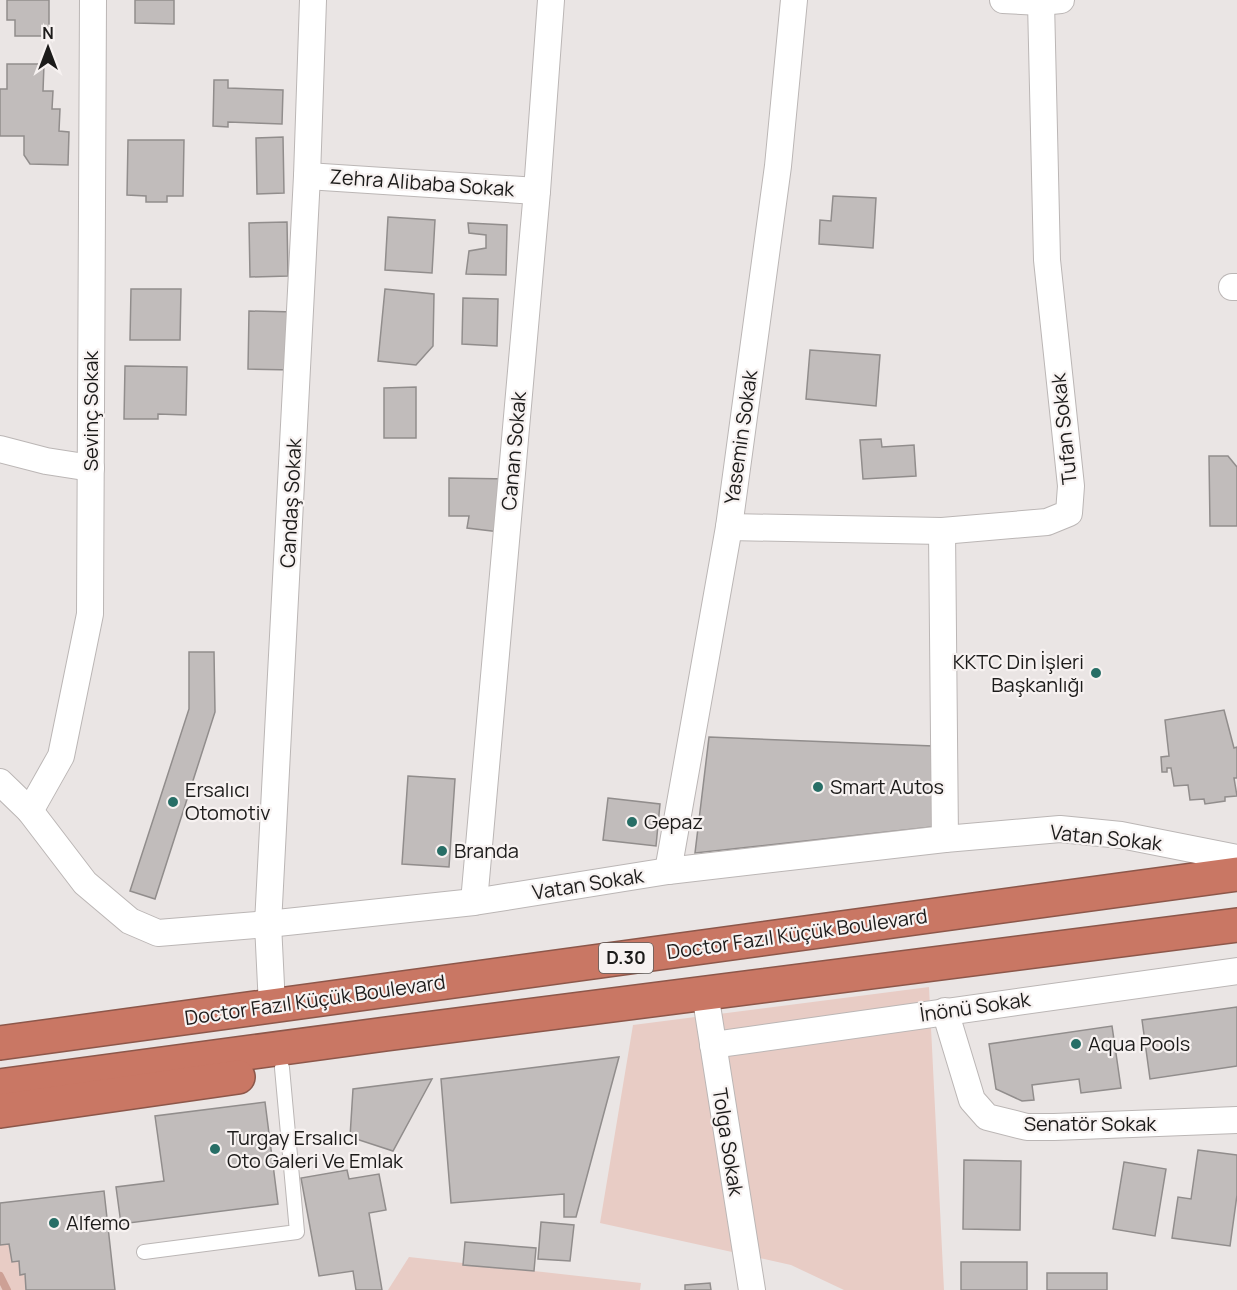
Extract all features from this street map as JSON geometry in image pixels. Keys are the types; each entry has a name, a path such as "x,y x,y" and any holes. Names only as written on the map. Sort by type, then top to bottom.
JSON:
{"highway":[{"name":"Doctor Fazıl Küçük Boulevard","path":"8,1042 1237,874"},
{"name":"D.30","path":"10,1084 1237,925"},
{"path":"0,1111 252,1074 313,1061 386,1034"}],"street":[{"name":"Sevinç Sokak","path":"30,811 61,756 90,614 93,0"},
{"name":"Candaş Sokak","path":"272,1006 268,924 307,176 313,0"},
{"name":"Canan Sokak","path":"474,903 537,191 551,0"},
{"name":"Yasemin Sokak","path":"668,871 729,527 778,166 794,0"},
{"path":"1003,0 1051,1"},
{"name":"Tufan Sokak","path":"729,527 942,531 1047,522 1069,513 1071,486 1047,260 1051,1"},
{"name":"Zehra Alibaba Sokak","path":"307,176 537,191"},
{"path":"0,449 46,461 91,468"},
{"path":"942,531 945,839"},
{"name":"Vatan Sokak","path":"0,782 30,811 85,883 130,921 158,933 474,903 668,871 945,839 1060,829 1121,835 1237,858"},
{"name":"İnönü Sokak","path":"712,1045 1237,971"},
{"name":"Tolga Sokak","path":"705,993 712,1045 757,1290"},
{"name":"Senatör Sokak","path":"945,1011 972,1100 987,1117 1027,1127 1237,1120"}],"lane":[{"path":"144,1252 297,1232 282,1068"}],"shaded area":[{"path":"929,987 944,1290 844,1290 791,1265 600,1223 633,1025"},
{"path":"0,1212 30,1290 0,1290"},
{"path":"409,1257 641,1283 640,1290 388,1290"}],"building":[{"path":"7,0 49,0 49,36 15,36 15,20 7,20"},
{"path":"135,0 174,0 174,24 135,23"},
{"path":"7,64 44,64 43,91 53,91 52,109 60,109 59,131 69,132 68,165 30,164 24,155 24,136 0,136 0,89 7,89"},
{"path":"214,80 228,80 228,88 283,90 282,124 228,122 228,127 213,126"},
{"path":"283,137 284,193 257,194 256,138"},
{"path":"128,140 184,140 183,196 167,196 167,202 146,202 146,196 127,195"},
{"path":"833,196 876,198 873,248 819,244 820,220 831,221"},
{"path":"388,217 435,220 432,273 385,270"},
{"path":"287,222 288,276 250,277 249,223"},
{"path":"468,223 507,225 506,275 466,274 469,251 486,248 486,235 469,233"},
{"path":"131,289 181,289 180,340 130,340"},
{"path":"385,289 434,294 433,346 416,365 378,361"},
{"path":"463,298 498,299 497,346 462,344"},
{"path":"249,311 295,312 293,370 248,369"},
{"path":"810,350 880,355 876,406 806,399"},
{"path":"125,366 187,367 186,415 158,414 158,419 124,419"},
{"path":"416,387 416,438 384,438 384,388"},
{"path":"881,439 882,447 914,445 916,476 863,479 860,440"},
{"path":"1209,456 1228,456 1237,467 1237,526 1210,526"},
{"path":"449,478 514,479 508,533 467,528 469,516 449,516"},
{"name":"Ersalıcı Otomotiv","path":"189,652 214,652 215,712 155,899 130,891 189,709"},
{"path":"1224,710 1234,748 1237,747 1237,778 1234,778 1237,796 1225,797 1225,801 1205,804 1204,799 1190,800 1188,785 1174,786 1171,768 1167,768 1167,772 1162,772 1161,757 1169,756 1165,720"},
{"name":"Smart Autos","path":"709,737 933,746 932,827 695,853"},
{"path":"408,776 455,779 449,867 402,864"},
{"name":"Gepaz","path":"608,798 660,804 656,846 603,840"},
{"path":"1237,1007 1237,1066 1150,1079 1142,1020"},
{"path":"1112,1026 1121,1088 1081,1093 1079,1079 1032,1085 1034,1100 1022,1101 996,1089 989,1044"},
{"path":"619,1057 576,1217 564,1217 564,1194 451,1203 441,1079"},
{"path":"432,1079 393,1151 350,1137 353,1089"},
{"name":"Turgay Ersalıcı Oto Galeri Ve Emlak","path":"265,1102 278,1204 121,1224 116,1187 164,1181 155,1116"},
{"path":"1198,1150 1237,1155 1237,1195 1230,1246 1172,1238 1178,1197 1191,1199"},
{"path":"964,1160 1021,1161 1020,1230 963,1229"},
{"path":"1124,1162 1166,1169 1155,1236 1113,1229"},
{"path":"347,1170 349,1179 379,1174 386,1210 369,1213 382,1290 356,1290 353,1271 319,1276 301,1178"},
{"name":"Alfemo","path":"104,1191 115,1290 26,1290 25,1274 20,1275 19,1261 12,1262 9,1244 0,1245 0,1203"},
{"path":"541,1222 574,1225 570,1261 538,1259"},
{"path":"465,1242 536,1248 534,1271 463,1265"},
{"path":"961,1262 1027,1262 1027,1290 961,1290"},
{"path":"1047,1273 1107,1273 1107,1290 1047,1290"},
{"path":"710,1283 711,1290 685,1290 685,1285"}],"waterway":[{"path":"0,1276 7,1290"}],"place":[{"name":"KKTC Din İşleri Başkanlığı","path":"1096,673"},
{"name":"Smart Autos","path":"818,787"},
{"name":"Ersalıcı Otomotiv","path":"173,802"},
{"name":"Gepaz","path":"632,822"},
{"name":"Branda","path":"442,851"},
{"name":"Aqua Pools","path":"1076,1044"},
{"name":"Turgay Ersalıcı Oto Galeri Ve Emlak","path":"215,1149"},
{"name":"Alfemo","path":"54,1223"}]}
